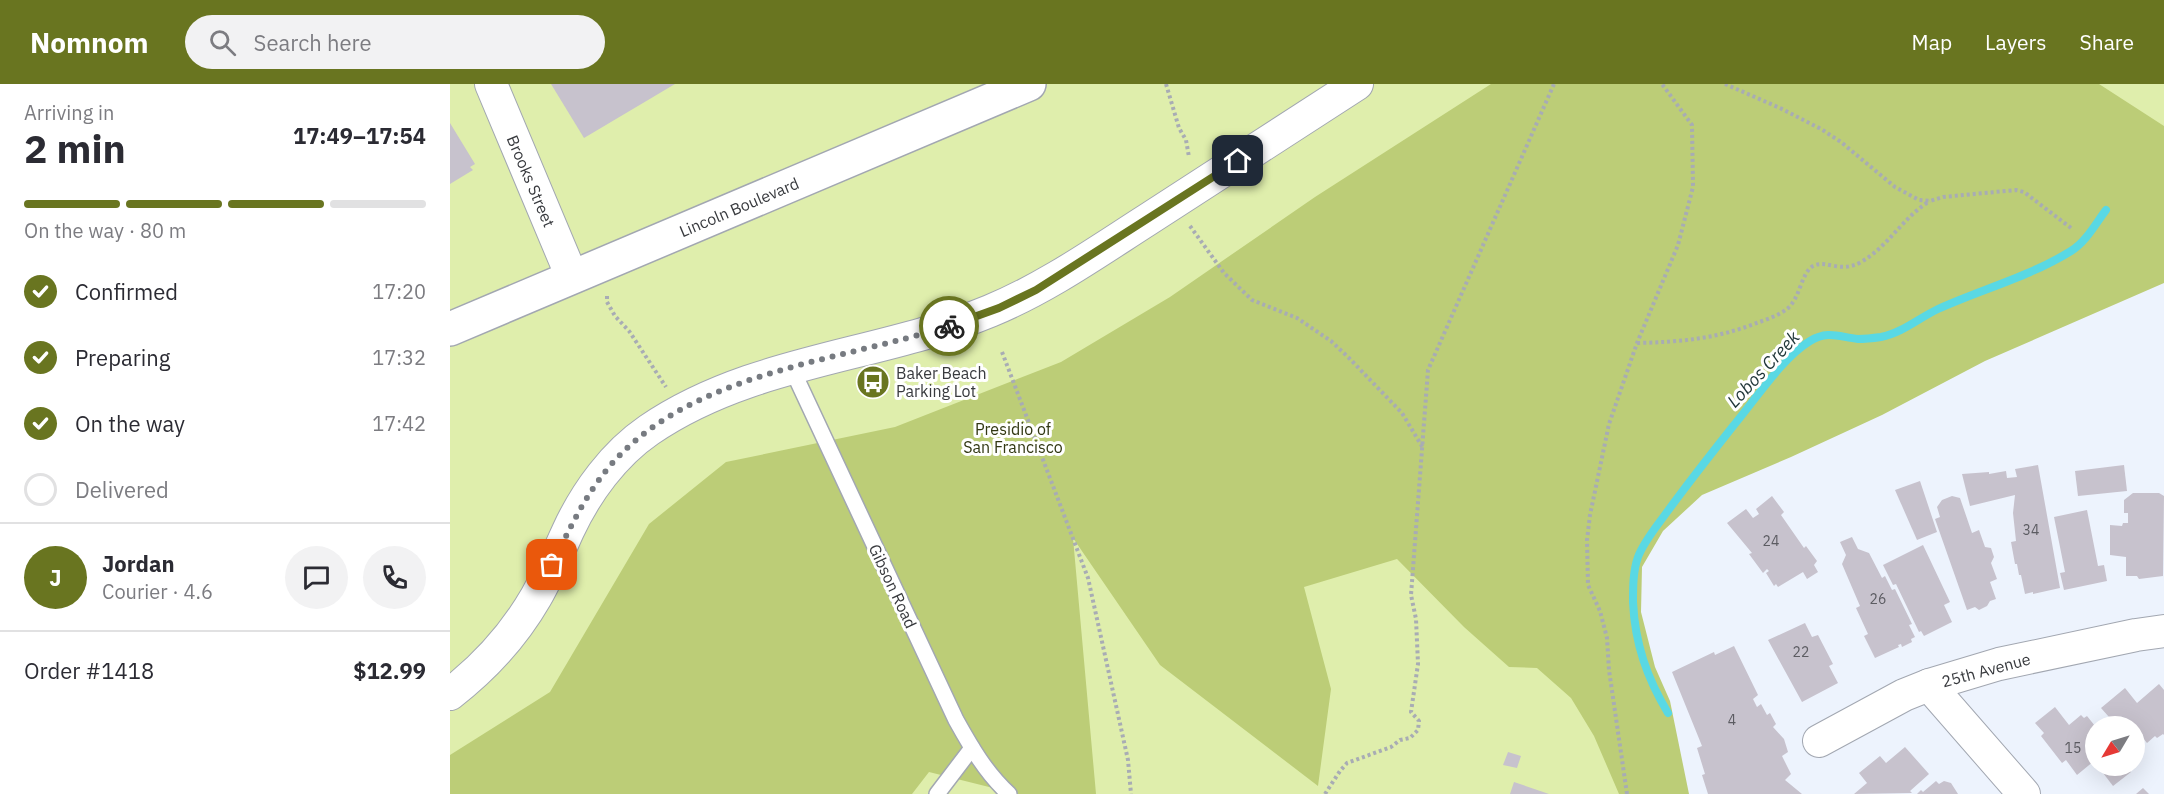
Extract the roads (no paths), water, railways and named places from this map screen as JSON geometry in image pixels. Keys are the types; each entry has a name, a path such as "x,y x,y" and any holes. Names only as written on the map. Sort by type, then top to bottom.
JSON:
{"main road":[{"name":"Lincoln Boulevard","path":"450,329 1029,84"}],"street":[{"name":"Brooks Street","path":"491,84 572,278"},
{"path":"450,694 486,664 519,623 540,590 580,507 609,467 627,448 666,419 709,396 738,384 911,338 1011,302 1058,276 1357,84"},
{"name":"25th Avenue","path":"1819,741 1904,695 1929,685 1999,664 2164,631"},
{"path":"1929,685 2024,794"}],"lane":[{"name":"Gibson Road","path":"792,369 956,720 972,748 999,785 1009,794"},
{"path":"938,794 972,748"}],"waterway":[{"name":"Lobos Creek","path":"1668,713 1648,674 1636,632 1633,591 1638,557 1647,539 1675,501 1780,368 1800,348 1816,338 1834,335 1861,339 1889,335 1938,309 2039,268 2076,247 2086,238 2106,210"}],"place":[{"name":"Baker Beach Parking Lot","path":"873,382"}],"park label":[{"name":"Presidio of San Francisco","path":"1013,438"}]}
